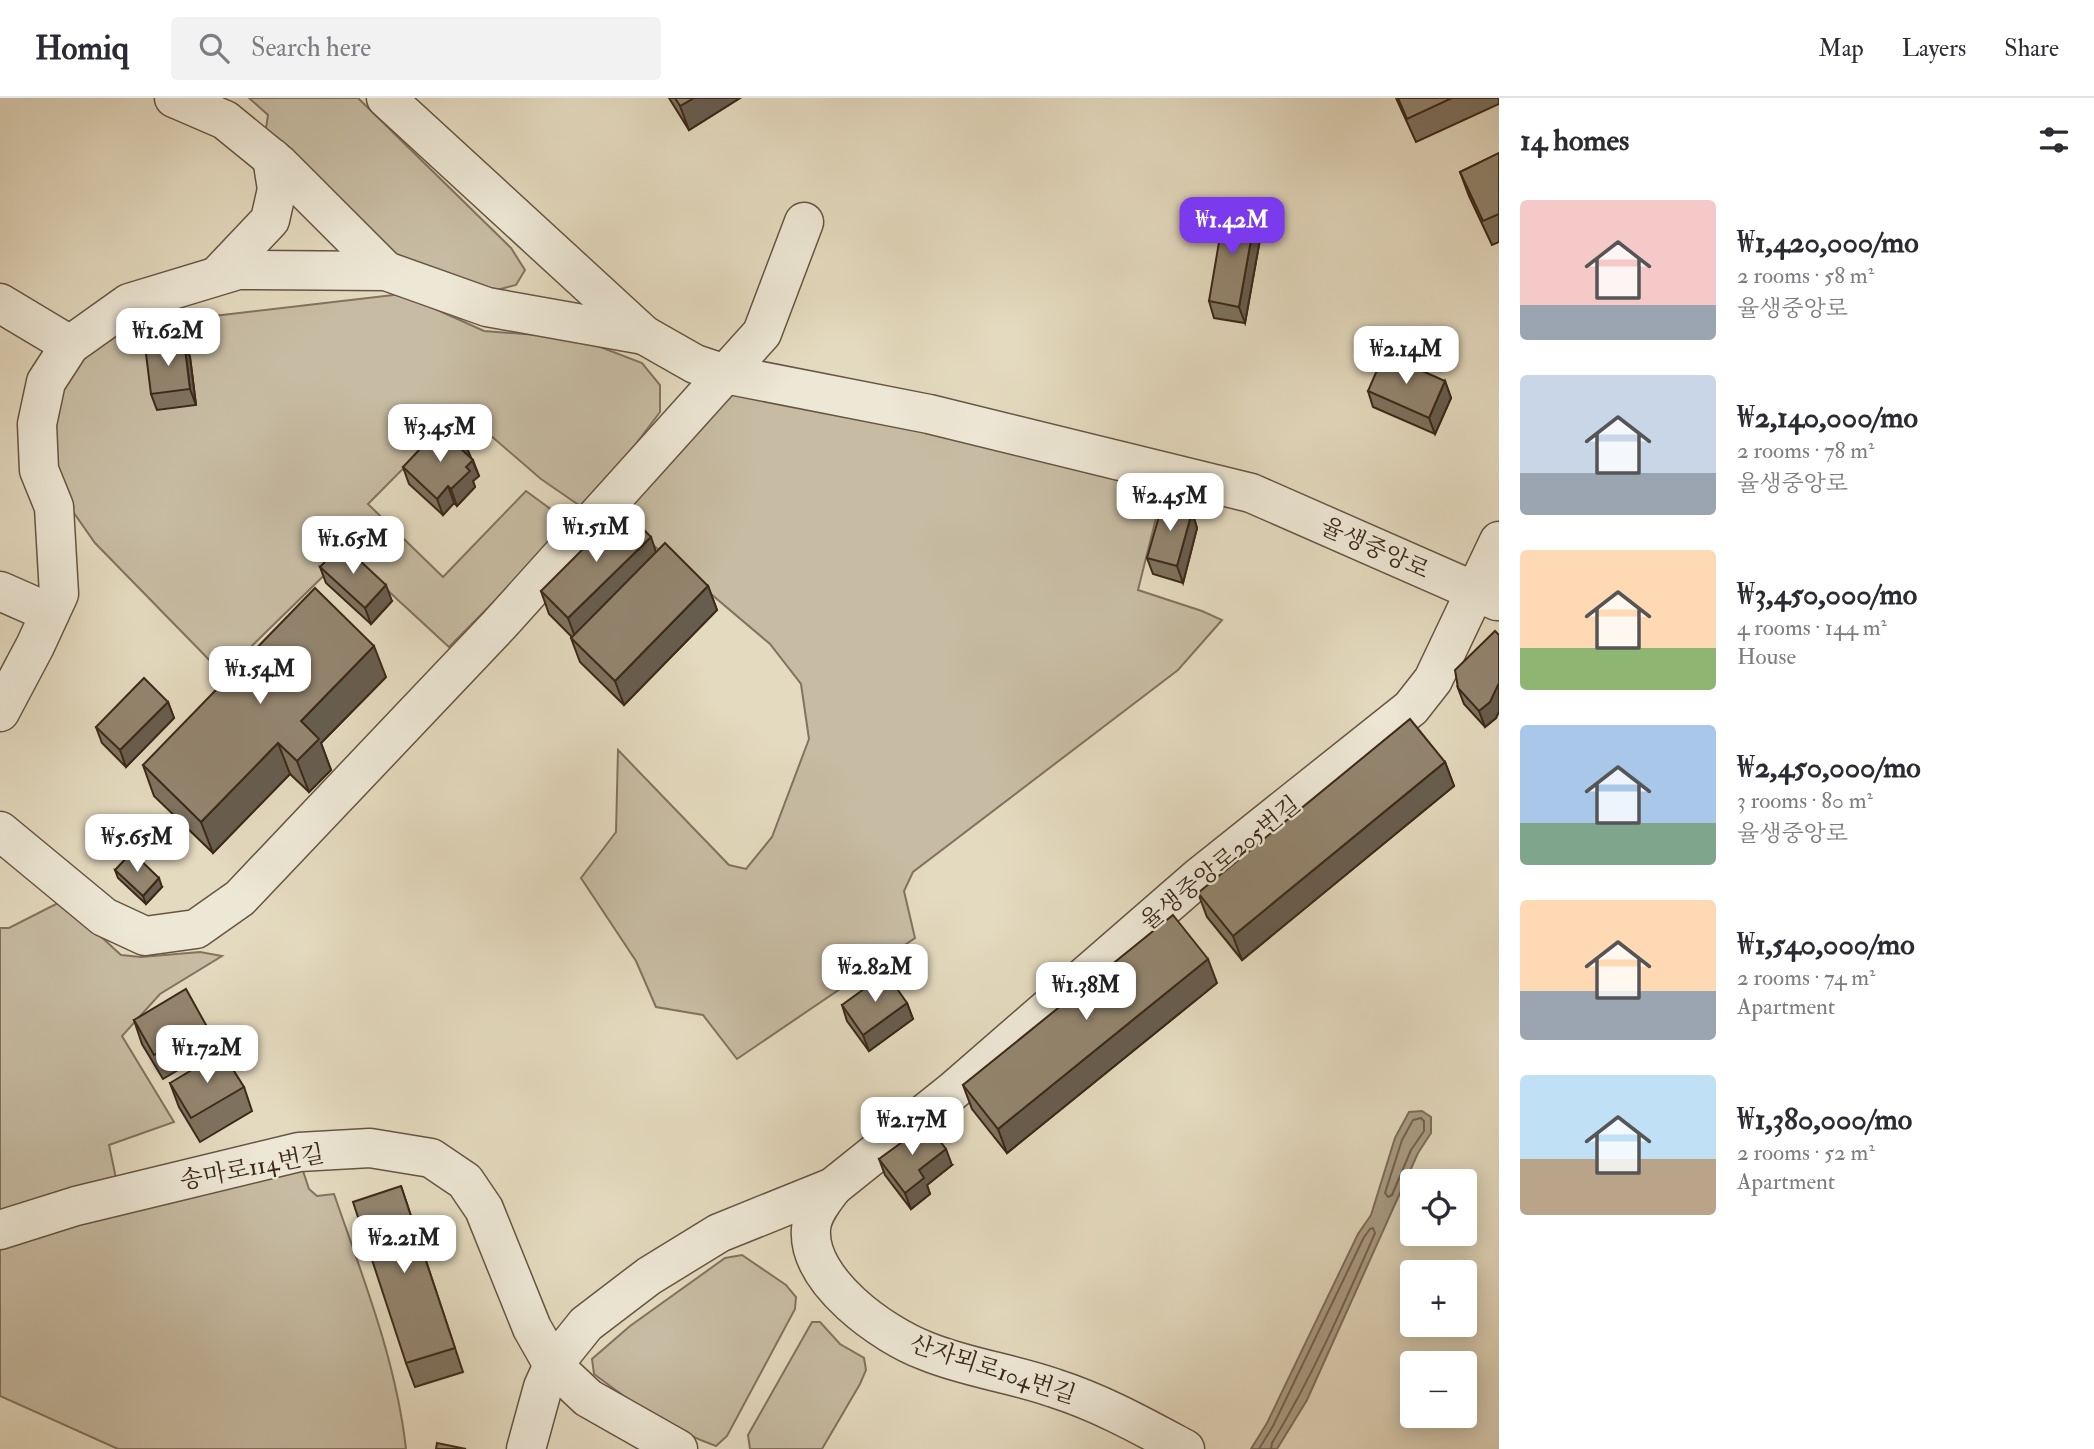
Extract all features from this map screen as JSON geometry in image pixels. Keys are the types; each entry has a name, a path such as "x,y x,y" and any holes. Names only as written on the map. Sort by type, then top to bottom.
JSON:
{"street":[{"path":"174,98 225,120 272,158 386,271"},
{"path":"386,98 644,335"},
{"path":"218,275 270,220 277,190 272,158"},
{"path":"0,831 104,917 145,936 196,929 240,898 499,625 762,332 804,222"},
{"path":"0,712 59,594 54,507 39,470 37,424 46,382 69,345 129,303 238,270 386,271 487,307 644,335"},
{"path":"0,303 69,345"},
{"name":"율생중앙로","path":"644,335 695,364 725,374 929,414 1251,493 1487,597"},
{"name":"율생중앙로205번길","path":"526,1449 543,1387 553,1365 586,1324 649,1276 719,1233 834,1187 954,1090 1199,877 1411,708 1433,680 1487,597 1499,541"},
{"path":"0,591 50,613"},
{"name":"송마로114번길","path":"0,1230 76,1206 299,1152 370,1148 430,1157 464,1181 484,1209 533,1328 553,1365"},
{"name":"산자뫼로104번길","path":"834,1187 817,1209 811,1228 813,1250 822,1272 865,1315 893,1335 925,1351 1053,1387 1116,1412 1185,1449"},
{"path":"553,1365 588,1398 678,1449"}],"shaded area":[{"path":"249,98 358,98 511,248 525,270 516,285 493,291 395,254 265,135 268,115"},
{"path":"402,294 484,331 577,338 642,363 660,385 660,412 586,510 541,479 461,410 368,504 443,577 526,491 571,524 449,647 347,553 223,674 95,543 62,496 50,416 62,377 120,327"},
{"path":"737,389 790,397 1163,490 1138,590 1222,620 1178,670 913,872 904,891 915,938 737,1059 703,1015 656,1007 636,961 581,878 616,832 618,750 729,865 746,869 772,837 809,739 801,684 770,644 620,517 705,407"},
{"path":"62,901 121,955 141,957 200,952 222,956 160,994 122,1036 174,1122 109,1145 122,1207 302,1168 309,1189 317,1196 334,1194 386,1351 395,1383 406,1449 118,1449 0,1396 0,928 9,928"},
{"path":"742,1255 786,1285 796,1297 795,1309 727,1436 716,1446 668,1424 623,1395 594,1374 592,1359 630,1326 725,1258"},
{"path":"812,1322 820,1322 840,1344 864,1358 866,1370 860,1384 822,1449 750,1449 748,1435"}],"water":[{"path":"1422,1111 1431,1117 1431,1133 1411,1169 1400,1169 1400,1193 1307,1400 1277,1449 1251,1449 1267,1423 1358,1234 1371,1215 1395,1138 1409,1112"}],"building":[{"path":"675,98 694,98 680,106"},
{"path":"1398,98 1452,98 1407,119"},
{"path":"1499,153 1499,214 1483,221 1460,172"},
{"path":"1225,207 1256,212 1239,307 1209,301"},
{"path":"184,341 190,389 151,394 145,346"},
{"path":"1384,354 1445,381 1429,418 1368,391"},
{"path":"440,428 454,441 457,437 466,446 462,450 473,460 466,467 470,471 451,489 448,486 437,499 403,467"},
{"path":"1172,499 1183,501 1192,512 1177,566 1147,558 1162,506"},
{"path":"623,509 651,537 568,618 541,591"},
{"path":"665,543 708,586 615,681 571,638"},
{"path":"342,544 386,585 365,608 320,567"},
{"path":"315,588 374,646 301,721 319,739 297,761 278,743 201,822 143,765"},
{"path":"1495,631 1499,635 1499,683 1490,702 1479,711 1458,688 1455,670"},
{"path":"144,678 168,702 120,750 96,727"},
{"path":"1410,719 1445,762 1233,936 1198,893"},
{"path":"132,852 159,878 143,896 115,870"},
{"path":"1173,915 1208,959 998,1129 963,1085"},
{"path":"886,973 907,1003 863,1035 842,1005"},
{"path":"186,989 206,1025 154,1055 134,1020"},
{"path":"222,1052 244,1087 191,1118 170,1083"},
{"path":"927,1124 946,1149 919,1170 924,1178 905,1193 879,1159"},
{"path":"401,1186 455,1348 406,1363 353,1202"},
{"path":"437,1443 466,1449 436,1449"}]}
